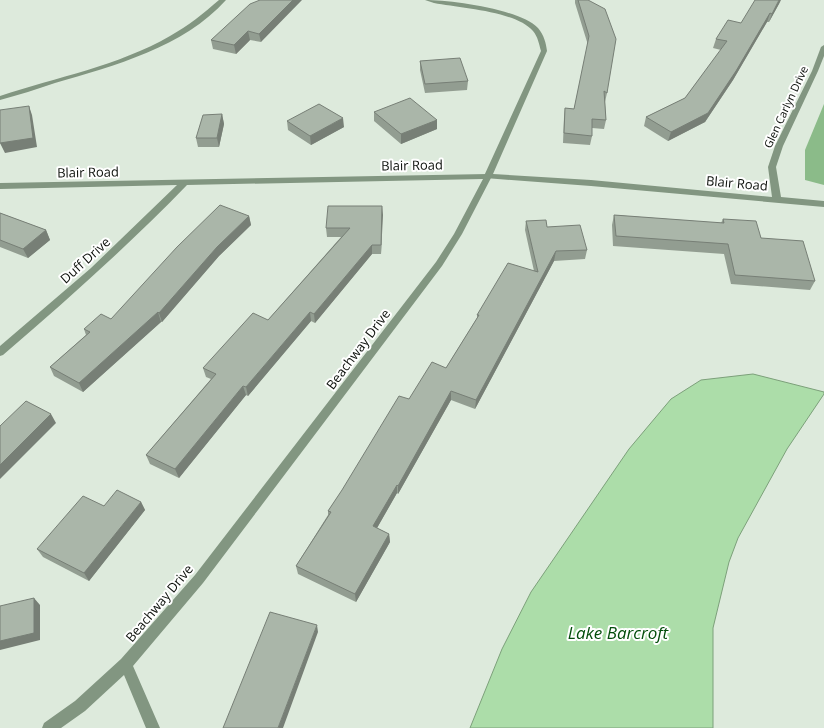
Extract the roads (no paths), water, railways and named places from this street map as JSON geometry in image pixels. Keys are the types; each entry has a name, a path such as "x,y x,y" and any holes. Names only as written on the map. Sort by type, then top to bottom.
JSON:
{"street":[{"path":"0,98 118,62 142,53 196,23 223,0"},
{"name":"Beachway Drive","path":"49,728 80,706 126,664 199,579 435,271 458,234 488,176 544,51 544,42 540,34 533,27 512,15 428,0"},
{"name":"Glen Carlyn Drive","path":"777,200 772,167 779,146 815,71 824,47"},
{"name":"Blair Road","path":"0,186 488,176 591,183 824,204"},
{"name":"Duff Drive","path":"0,352 98,267 147,222 184,183"},
{"path":"126,664 153,728"}],"water":[{"name":"Lake Barcroft","path":"753,374 824,392 824,394 787,449 738,538 729,562 713,628 713,728 470,728 502,649 531,592 629,449 671,399 701,380"}]}
